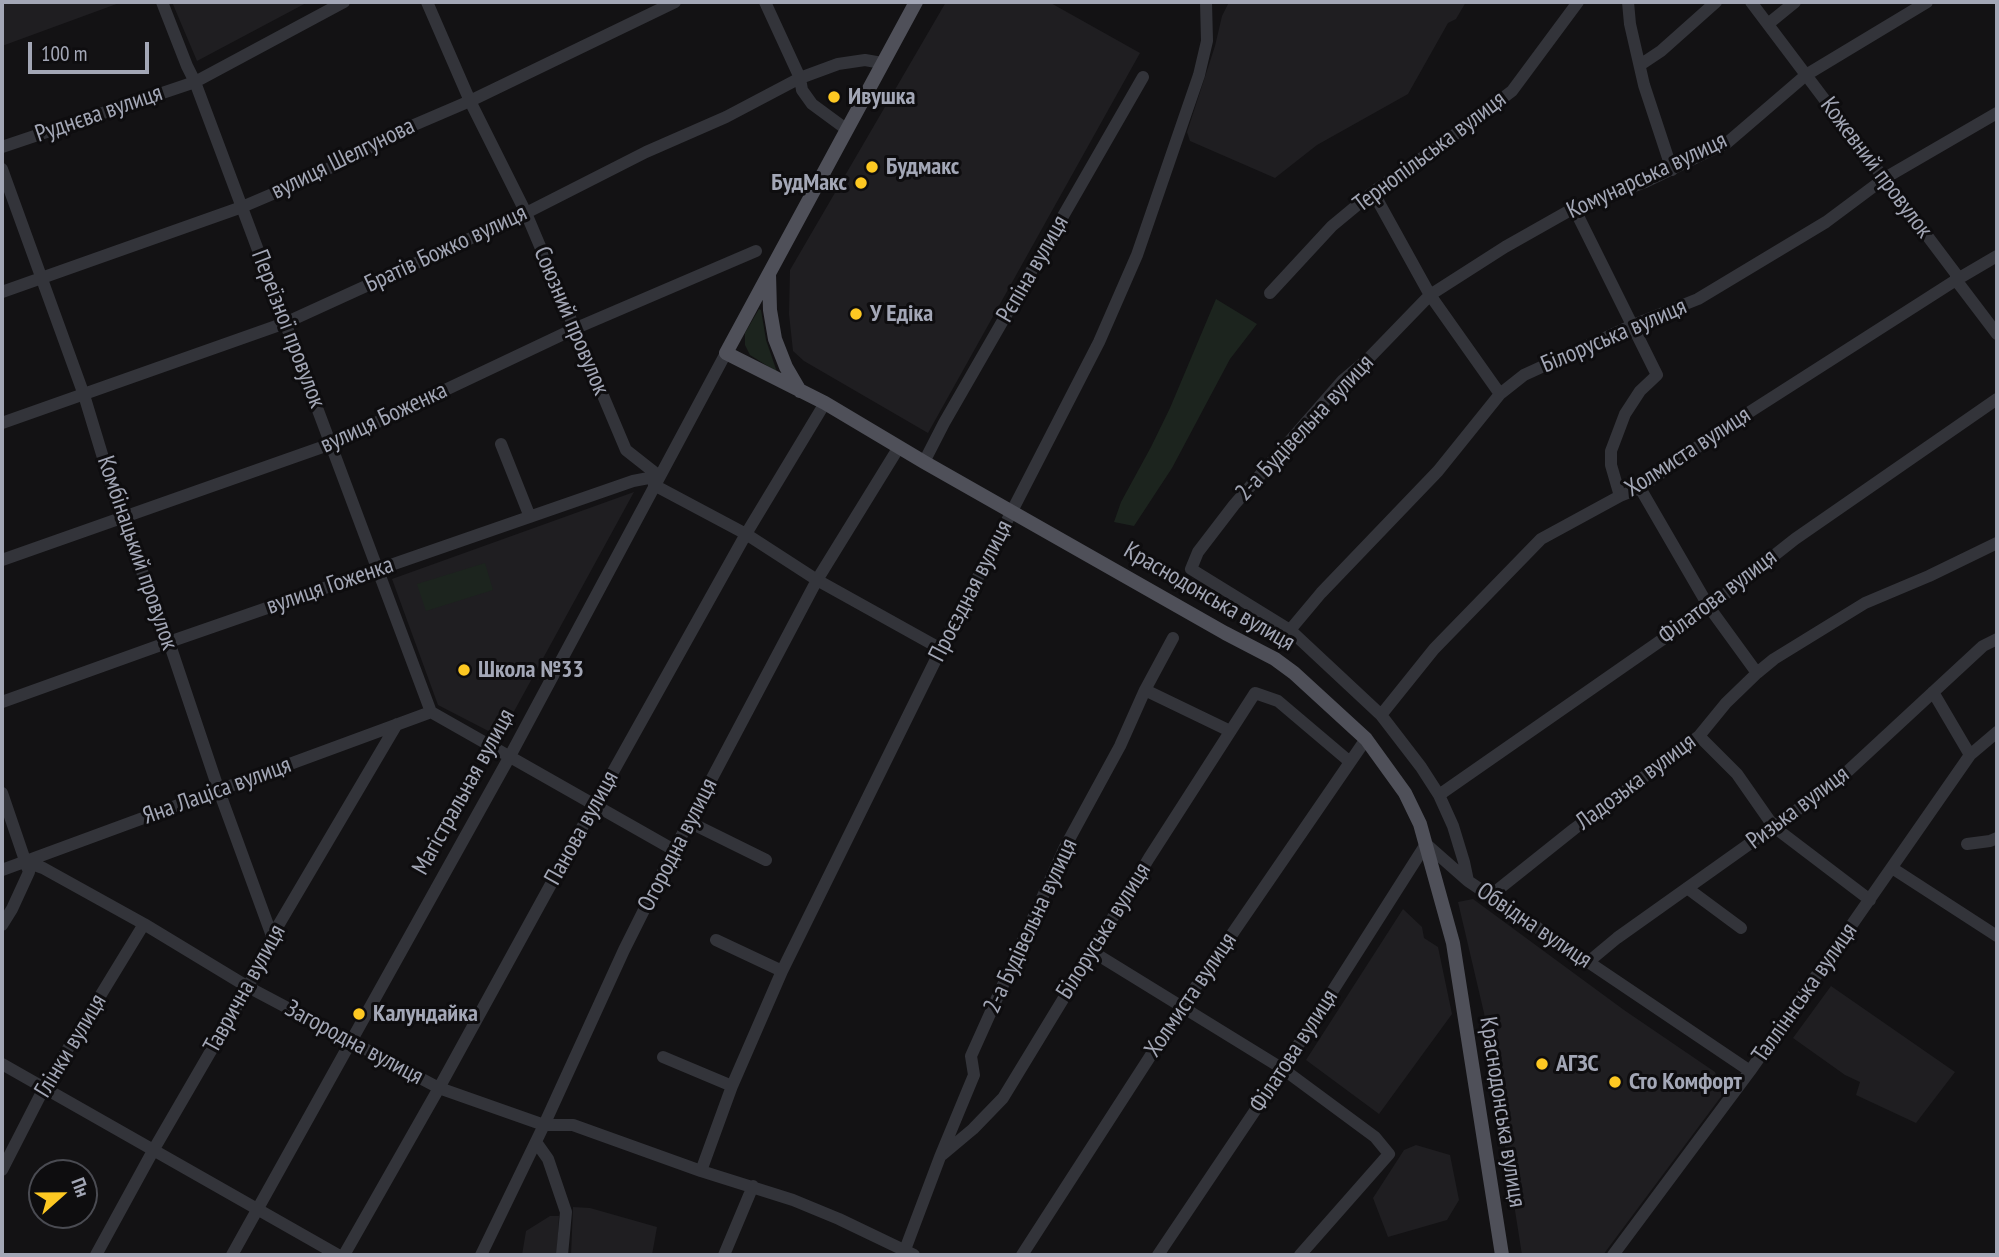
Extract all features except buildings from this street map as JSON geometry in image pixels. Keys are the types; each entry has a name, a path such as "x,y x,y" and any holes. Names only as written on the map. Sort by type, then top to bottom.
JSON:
{"main road":[{"path":"846,129 916,2"},
{"name":"Магістральная вулиця","path":"726,353 846,129"},
{"path":"769,272 770,310 775,339 786,367 800,391"},
{"name":"Краснодонська вулиця","path":"726,353 825,403 924,462 1275,659 1366,738 1405,793 1420,824 1453,943 1502,1255"}],"street":[{"name":"Переїзної провулок","path":"162,2 195,82 431,712"},
{"name":"Руднєва вулиця","path":"2,147 195,82 344,2"},
{"name":"Союзний провулок","path":"427,2 470,100 526,213 626,450 657,481 817,580 941,649"},
{"name":"вулиця Шелгунова","path":"2,292 242,207 310,178 414,125 674,2"},
{"path":"765,2 800,78 802,90 812,104 846,129"},
{"name":"Проєздная вулиця","path":"701,1171 732,1086 782,971 941,649 1098,342 1137,255 1199,75 1207,41 1206,2"},
{"name":"Тернопільська вулиця","path":"1270,293 1332,226 1373,192 1512,91 1578,2"},
{"path":"1628,2 1630,24 1644,85 1672,170"},
{"path":"1640,65 1661,51 1716,2"},
{"name":"Кожевний провулок","path":"1751,2 1885,178 1997,334"},
{"path":"1768,24 1795,2"},
{"name":"Комунарська вулиця","path":"1430,295 1505,247 1574,208 1672,170 1728,142 1806,75 1927,2"},
{"name":"Братів Божко вулиця","path":"2,423 285,323 526,213 646,152 726,117 800,78 838,64 865,60 882,63"},
{"name":"Рєпіна вулиця","path":"924,462 1143,78"},
{"name":"Білоруська вулиця","path":"1290,630 1321,593 1438,471 1500,394 1524,375 1633,325 1698,299 1731,281 1826,222 1885,178 1997,113"},
{"name":"Комбінацький провулок","path":"2,169 84,395 121,517 169,642 272,936"},
{"path":"1373,192 1430,295 1500,394"},
{"path":"1574,208 1657,375 1640,391 1618,429 1611,458 1620,496"},
{"name":"вулиця Боженка","path":"2,560 331,444 574,329 756,251"},
{"name":"Холмиста вулиця","path":"1381,715 1434,649 1541,539 1640,488 1723,429 1997,256"},
{"name":"2-а Будівельна вулиця","path":"1191,569 1198,552 1234,505 1343,380 1369,358 1430,295"},
{"name":"Магістральная вулиця","path":"232,1255 510,756 726,353"},
{"name":"Філатова вулиця","path":"1439,795 1709,607 1795,539 1997,398"},
{"name":"Панова вулиця","path":"344,1255 746,534 825,403"},
{"path":"501,444 530,517"},
{"name":"Огородна вулиця","path":"481,1255 624,950 674,850 817,580 899,447"},
{"name":"вулиця Гоженка","path":"2,702 633,481 657,481"},
{"path":"1640,488 1709,607 1757,673"},
{"name":"Ладозька вулиця","path":"1490,896 1574,829 1699,736 1757,673 1792,648 1865,603 1930,576 1997,543"},
{"name":"Обвідна вулиця","path":"1191,569 1290,630 1381,715 1439,795 1461,850 1468,881 1750,1071"},
{"name":"2-а Будівельна вулиця","path":"908,1253 940,1157 974,1075 971,1056 1065,847 1120,746 1172,638"},
{"name":"Ризька вулиця","path":"1587,962 1835,783 1983,646 1997,639"},
{"path":"1145,691 1230,731"},
{"path":"1933,692 1970,755"},
{"name":"Білоруська вулиця","path":"940,1157 973,1129 1003,1098 1149,858 1255,694 1278,701 1350,762"},
{"path":"431,712 674,850"},
{"name":"Яна Лаціса вулиця","path":"2,870 431,712"},
{"name":"Таврична вулиця","path":"96,1255 248,987 272,936 397,724"},
{"name":"Талліннська вулиця","path":"1613,1255 1750,1071 1970,755 1997,732"},
{"path":"1699,736 1737,774 1774,827 1870,900"},
{"name":"Холмиста вулиця","path":"1022,1255 1182,1007 1366,738"},
{"path":"2,793 29,872 2,925"},
{"path":"689,822 766,860"},
{"path":"1967,844 1997,838"},
{"path":"1426,844 1468,881"},
{"name":"Філатова вулиця","path":"1158,1255 1283,1069 1426,844"},
{"name":"Загородна вулиця","path":"26,862 43,867 248,987 439,1088 544,1125 573,1125 701,1171 793,1200 908,1253"},
{"path":"1892,868 1997,936"},
{"path":"1687,888 1741,928"},
{"name":"Глінки вулиця","path":"2,1170 44,1088 144,924"},
{"path":"716,940 782,971"},
{"path":"1093,952 1283,1069 1375,1137 1389,1154 1300,1255"},
{"path":"663,1057 732,1086"},
{"path":"2,1064 338,1255"},
{"path":"536,1142 548,1159 566,1212 562,1255"},
{"path":"724,1255 753,1186"}],"shaded area":[{"path":"2,2 122,2 2,46"},
{"path":"172,2 308,2 197,61"},
{"path":"946,2 1049,2 1140,53 928,433 804,361 793,351 789,314 790,270"},
{"path":"1229,2 1466,2 1456,19 1448,23 1408,94 1317,145 1275,178 1190,141 1187,132 1222,16"},
{"path":"1216,299 1257,324 1230,359 1172,468 1134,526 1114,522 1121,502 1170,408"},
{"path":"759,309 777,372 750,355 745,345 745,333"},
{"path":"634,492 500,737 438,705 392,579"},
{"path":"485,563 493,590 426,611 417,584"},
{"path":"1473,899 1624,1010 1715,1072 1723,1094 1603,1255 1522,1255 1484,1013 1458,902"},
{"path":"1403,909 1422,927 1424,938 1438,947 1452,1014 1379,1114 1306,1060"},
{"path":"1831,986 1955,1072 1916,1123 1856,1095 1860,1082 1845,1075 1793,1038"},
{"path":"1416,1145 1450,1155 1459,1200 1447,1220 1388,1237 1373,1198 1404,1150"},
{"path":"573,1207 590,1208 657,1227 652,1255 571,1255"},
{"path":"550,1216 559,1216 557,1255 522,1255 526,1231"}],"place":[{"name":"Ивушка","path":"834,97"},
{"name":"Будмакс","path":"872,167"},
{"name":"БудМакс","path":"861,183"},
{"name":"У Едіка","path":"856,314"},
{"name":"Школа №33","path":"464,670"},
{"name":"Калундайка","path":"359,1014"},
{"name":"АГЗС","path":"1542,1064"},
{"name":"Сто Комфорт","path":"1615,1082"}]}
